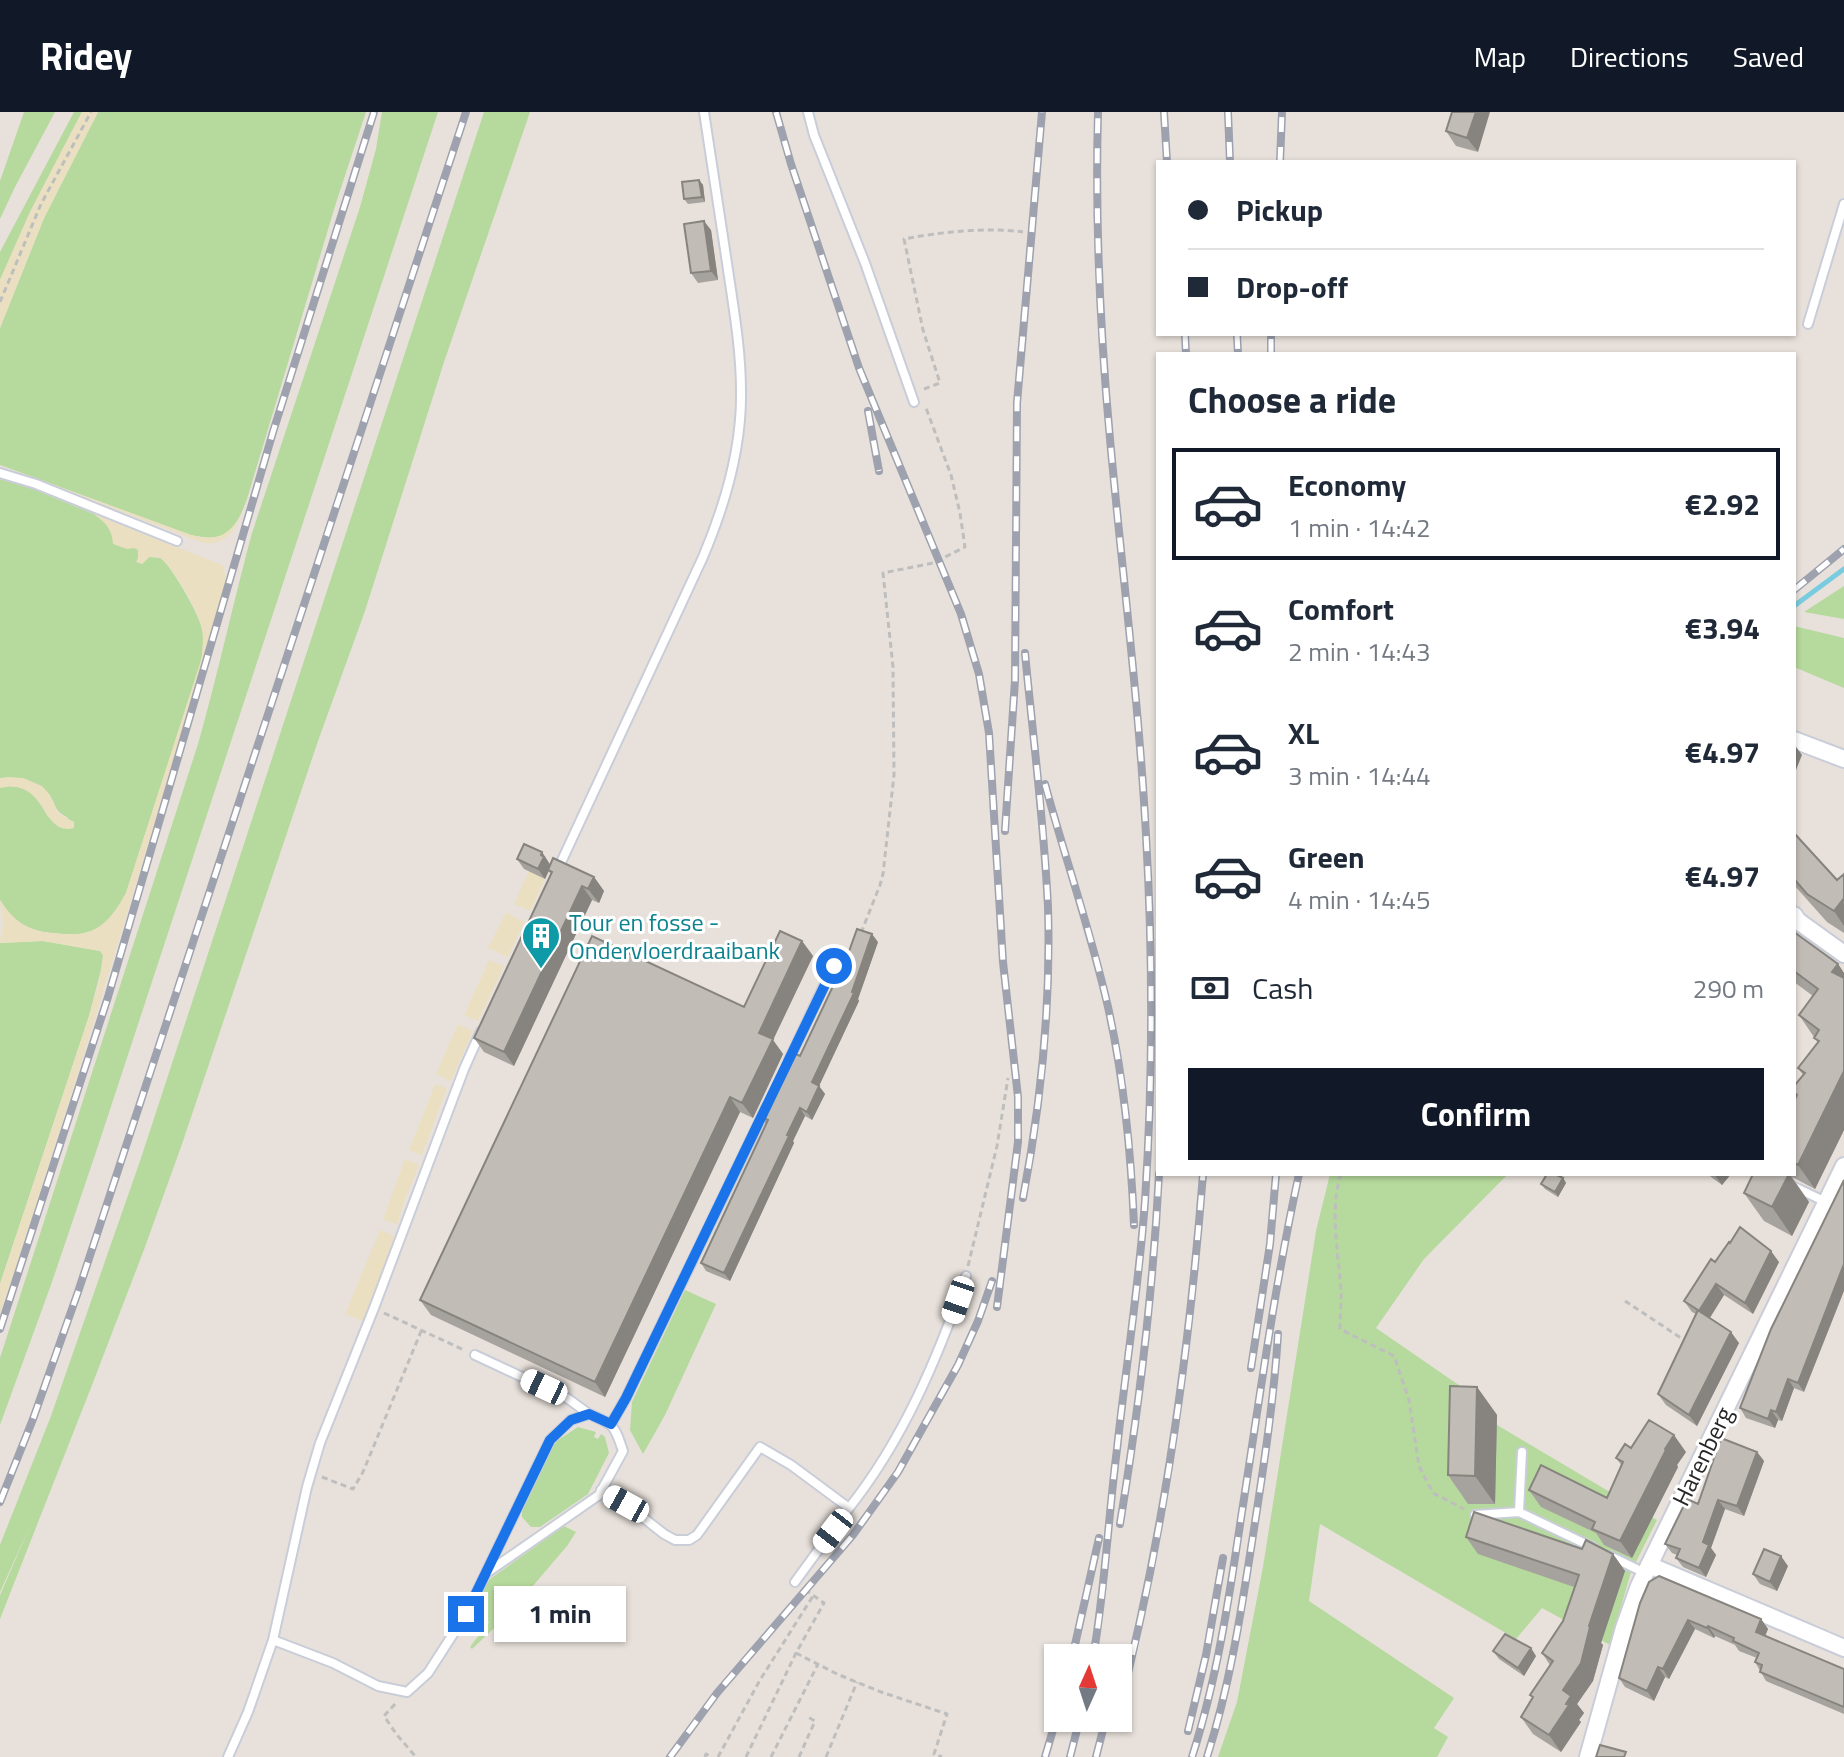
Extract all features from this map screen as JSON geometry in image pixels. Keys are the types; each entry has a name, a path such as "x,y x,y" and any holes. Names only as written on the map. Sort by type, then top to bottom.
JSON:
{"street":[{"path":"1796,741 1844,759"},
{"path":"1796,918 1844,954"},
{"name":"Harenberg","path":"1588,1757 1624,1628 1647,1569 1844,1166"},
{"path":"1647,1569 1844,1648"}],"lane":[{"path":"555,875 703,557 727,493 734,459 741,393 739,356 704,112"},
{"path":"808,112 914,402"},
{"path":"1808,324 1844,204"},
{"path":"0,473 36,484 177,541"},
{"path":"785,1067 838,956"},
{"path":"228,1757 273,1640 320,1443 464,1069 487,1019"},
{"path":"611,1424 772,1096"},
{"path":"1777,1176 1826,1202"},
{"path":"795,1582 871,1481 897,1438 949,1324 966,1276"},
{"path":"475,1355 567,1398 589,1414 611,1424 623,1451 599,1495 488,1572"},
{"path":"273,1640 333,1663 378,1686 407,1692 428,1673 466,1614 550,1440 571,1420 589,1414"},
{"path":"601,1490 626,1504 664,1534 675,1540 689,1540 697,1535 760,1447 791,1465 849,1508"},
{"path":"1519,1512 1522,1452"},
{"path":"1475,1515 1519,1512 1647,1569"}],"path":[{"path":"0,302 41,204 91,112"},
{"path":"919,390 940,383 923,330 904,239 955,231 998,229 1023,232"},
{"path":"838,956 852,952 880,885 890,821 894,775 893,667 883,573 933,563 965,547 951,475 925,404"},
{"path":"966,1276 997,1146 1008,1078"},
{"path":"1340,1176 1335,1226 1341,1293 1340,1329 1394,1356 1409,1400 1419,1466 1433,1493 1475,1515"},
{"path":"1625,1301 1690,1345"},
{"path":"374,1308 475,1355"},
{"path":"311,1474 353,1489 363,1472 422,1329"},
{"path":"746,1757 824,1603 795,1582"},
{"path":"705,1757 706,1754 715,1757 813,1596"},
{"path":"796,1653 889,1695 947,1714 934,1754 942,1757"},
{"path":"771,1757 818,1664"},
{"path":"826,1757 857,1682"},
{"path":"407,1692 384,1716 416,1757"},
{"path":"799,1757 815,1721 806,1716"}],"green space":[{"path":"24,112 55,112 0,219 0,181"},
{"path":"74,112 82,112 30,212 0,280 0,252"},
{"path":"98,112 366,112 247,499 233,527 221,536 191,535 0,465 0,328 44,218"},
{"path":"382,112 438,112 98,1146 0,1425 0,1358 198,744 252,533 360,207 376,149"},
{"path":"484,112 530,112 444,362 365,611 182,1144 0,1619 0,1595 31,1524 0,1592 0,1545 51,1416 141,1158"},
{"path":"0,479 94,514 107,524 112,535 138,550 142,564 149,557 162,558 186,594 203,633 200,665 126,893 106,921 82,934 34,929 19,922 0,900 0,788 23,789 35,797 48,817 69,818 57,809 44,792 0,778"},
{"path":"1844,586 1844,619 1804,612"},
{"path":"1796,626 1844,638 1844,688 1796,668"},
{"path":"43,941 100,951 103,962 89,1016 0,1284 0,943"},
{"path":"1330,1176 1506,1176 1424,1259 1376,1328 1466,1390 1460,1403 1657,1520 1631,1572 1610,1645 1542,1608 1516,1639 1320,1524 1309,1601 1454,1698 1434,1728 1448,1737 1437,1757 1218,1757 1237,1702 1263,1567 1316,1231"},
{"path":"685,1290 716,1304 665,1415 643,1454 630,1430 632,1402"},
{"path":"578,1427 596,1432 594,1437 598,1439 601,1434 605,1437 609,1453 588,1494 540,1527 531,1527 522,1517 522,1511 555,1442"},
{"path":"564,1526 576,1532 567,1546 508,1615 472,1649 470,1647 489,1622 474,1610 490,1579"}],"sand":[{"path":"82,112 98,112 44,218 0,328 0,280 30,212"},
{"path":"0,465 191,535 208,538 220,536 241,516 227,537 203,543"},
{"path":"94,514 224,566 226,584 88,1041 0,1314 0,1284 89,1016 103,955 100,951 43,941 0,943 3,925 0,900 19,922 52,933 85,933 94,930 111,916 126,893 202,657 200,622 172,571 159,557 149,557 142,564 136,562 138,550 113,544 108,527"},
{"path":"0,778 23,778 42,786 58,813 74,822 74,828 55,824 27,790 0,788"},
{"path":"529,871 545,879 530,911 514,904"},
{"path":"506,912 524,922 508,957 488,948"},
{"path":"489,960 504,966 478,1021 464,1015"},
{"path":"458,1024 473,1031 451,1081 436,1074"},
{"path":"435,1084 447,1088 422,1155 409,1150"},
{"path":"405,1159 419,1165 397,1225 383,1219"},
{"path":"380,1230 394,1236 363,1321 345,1314"}],"building":[{"path":"1452,112 1476,112 1467,138 1446,131"},
{"path":"699,180 702,197 684,199 682,182"},
{"path":"704,221 711,271 691,273 684,224"},
{"path":"1796,835 1837,880 1844,874 1844,898 1834,911 1807,894 1796,881"},
{"path":"524,844 542,852 544,857 538,869 517,859"},
{"path":"553,858 594,877 588,889 582,886 504,1052 474,1038 552,872 548,870"},
{"path":"857,929 872,934 854,993 812,1082 819,1086 807,1112 800,1108 724,1273 701,1263 768,1120 760,1116 791,1052 800,1056 834,984 837,985"},
{"path":"780,931 802,941 759,1033 773,1039 742,1103 730,1097 595,1382 420,1300 592,936 744,1007"},
{"path":"1796,933 1838,964 1832,972 1844,978 1844,1071 1798,1165 1796,1084 1805,1073 1798,1068 1819,1041 1814,1038 1819,1030 1799,1015 1818,989 1796,972"},
{"path":"1546,1176 1563,1178 1555,1192 1541,1184"},
{"path":"1752,1176 1788,1176 1772,1207 1744,1193"},
{"path":"1844,1180 1844,1264 1798,1383 1788,1379 1776,1412 1771,1410 1768,1419 1740,1408 1771,1329"},
{"path":"1740,1227 1771,1251 1745,1303 1716,1284 1699,1311 1731,1332 1689,1415 1658,1394 1698,1310 1684,1301 1711,1259 1715,1262"},
{"path":"1450,1386 1477,1387 1475,1476 1448,1475"},
{"path":"1649,1420 1674,1435 1620,1541 1592,1529 1595,1522 1529,1490 1541,1465 1607,1498 1623,1462 1616,1458 1625,1444 1631,1448"},
{"path":"1721,1438 1757,1452 1737,1506 1718,1500 1703,1542 1709,1545 1699,1568 1676,1558 1680,1549 1665,1544 1687,1499 1698,1504"},
{"path":"1474,1512 1582,1549 1586,1540 1613,1554 1589,1626 1581,1663 1563,1690 1571,1696 1566,1704 1569,1705 1549,1735 1521,1717 1533,1697 1530,1695 1553,1661 1542,1653 1563,1621 1579,1575 1466,1537"},
{"path":"1764,1549 1781,1556 1770,1582 1753,1574"},
{"path":"1659,1576 1761,1619 1756,1632 1844,1669 1844,1707 1760,1672 1762,1665 1755,1662 1759,1653 1733,1641 1734,1638 1688,1620 1663,1669 1658,1667 1647,1691 1619,1678 1640,1603 1649,1582"},
{"path":"1505,1634 1531,1648 1518,1668 1493,1651"},
{"path":"1600,1745 1626,1752 1624,1757 1596,1757"}],"waterway":[{"path":"1796,605 1844,569"}],"railway":[{"path":"0,1329 108,997 273,432 374,112"},
{"path":"0,1502 78,1292 466,112"},
{"path":"776,112 859,368 961,614 979,674 989,733 1003,962 1018,1097 1018,1142 997,1307"},
{"path":"1005,831 1015,680 1017,403 1042,112"},
{"path":"1095,1644 1145,1201 1151,1018 1143,786 1101,316 1098,112"},
{"path":"1164,112 1167,160"},
{"path":"1228,112 1230,160"},
{"path":"1280,160 1282,112"},
{"path":"1185,336 1186,352"},
{"path":"1237,336 1238,352"},
{"path":"1271,336 1271,352"},
{"path":"868,411 879,471"},
{"path":"1796,588 1844,549"},
{"path":"1023,1198 1043,1054 1049,944 1044,843 1025,653"},
{"path":"1045,784 1094,951 1114,1034 1126,1116 1134,1225"},
{"path":"1120,1524 1144,1349 1159,1176"},
{"path":"1132,1654 1149,1580 1182,1378 1203,1176"},
{"path":"1251,1368 1270,1244 1276,1176"},
{"path":"1192,1757 1209,1698 1221,1639 1274,1303 1299,1176"},
{"path":"670,1757 717,1693 853,1535 898,1472 958,1365 992,1281"},
{"path":"1207,1757 1223,1701 1240,1615 1268,1432 1278,1334"},
{"path":"1075,1644 1099,1538"},
{"path":"1188,1731 1206,1655 1223,1558"},
{"path":"1045,1757 1052,1732"},
{"path":"1070,1757 1076,1732"},
{"path":"1096,1757 1102,1732"}],"place":[{"name":"Tour en fosse - Ondervloerdraaibank","path":"541,970"}],"route":[{"path":"466,1614 550,1440 571,1420 589,1414 611,1424 626,1398 834,966"}]}
